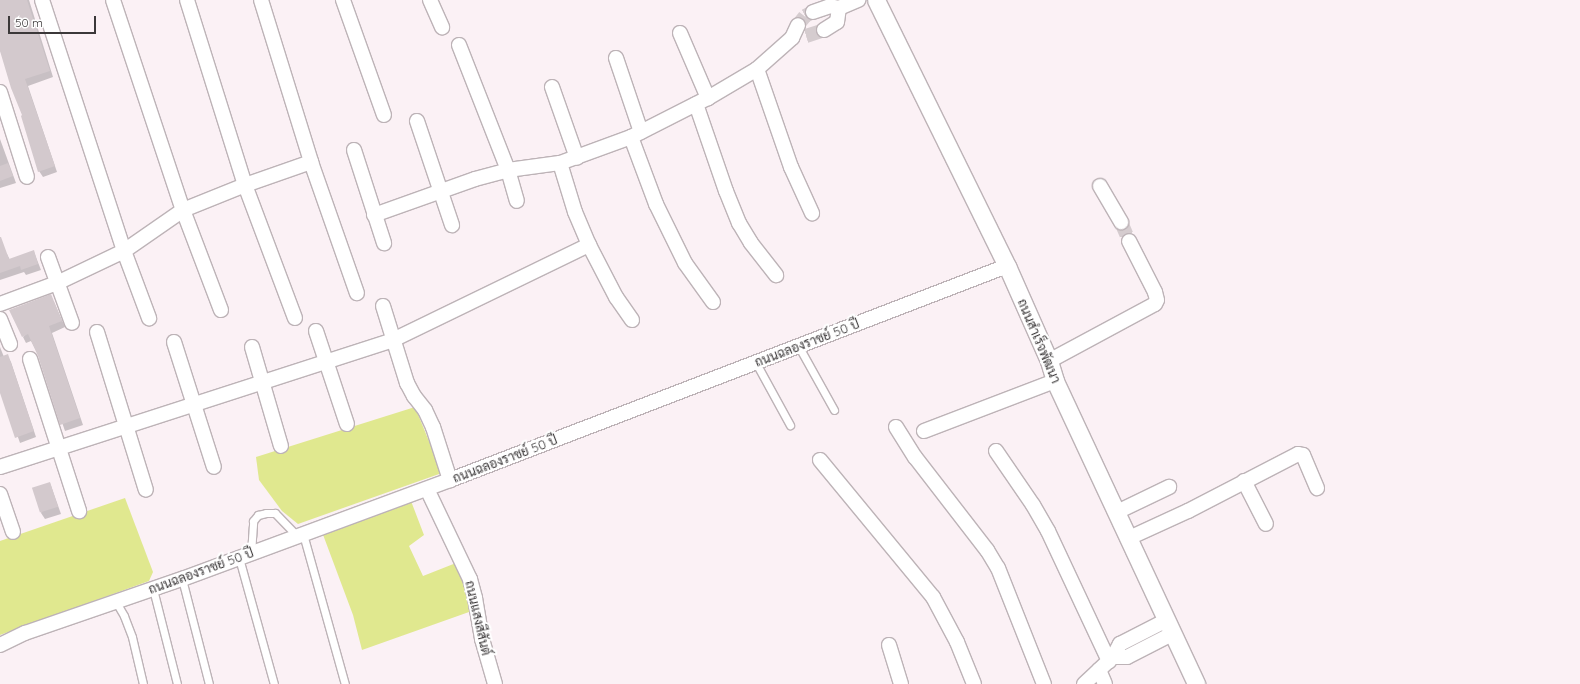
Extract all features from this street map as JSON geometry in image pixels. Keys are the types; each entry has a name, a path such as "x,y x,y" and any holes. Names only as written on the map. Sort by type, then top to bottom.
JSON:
{"street":[{"path":"42,0 124,251 148,318"},
{"path":"113,0 183,210 221,310"},
{"path":"187,0 245,185 295,318"},
{"path":"262,0 311,162 357,293"},
{"path":"343,0 384,115"},
{"path":"430,0 442,27"},
{"path":"813,12 830,6 842,7 858,0"},
{"name":"ถนนสำเร็จพัฒนา","path":"876,0 1007,266 1049,361 1055,381 1196,684"},
{"path":"824,30 837,22 842,7"},
{"path":"680,33 702,101 726,191 739,223 751,243 776,275"},
{"path":"374,214 476,179 508,170 560,163 577,158 636,135 702,101 757,69 799,33"},
{"path":"459,45 508,170 517,200"},
{"path":"616,58 656,204 685,263 713,302"},
{"path":"757,69 791,167 812,213"},
{"path":"552,87 577,158"},
{"path":"0,92 27,177"},
{"path":"417,121 452,225"},
{"path":"354,150 384,243"},
{"path":"0,304 57,283 124,251 183,210 245,185 311,162"},
{"path":"560,163 575,212 589,245 616,298 632,320"},
{"path":"1100,186 1121,222"},
{"path":"1049,361 1155,304 1157,300 1155,292 1130,240"},
{"path":"0,467 393,340 589,245"},
{"path":"48,257 72,323"},
{"name":"ถนนฉลองราชย์ 50 ปี","path":"1,645 25,632 182,579 427,489 800,347 1007,266"},
{"path":"383,306 407,383 414,396 425,410 433,427 450,480"},
{"path":"0,319 10,344"},
{"path":"316,331 348,424"},
{"path":"97,332 146,490"},
{"path":"174,342 214,468"},
{"path":"252,348 281,446"},
{"path":"30,359 79,511"},
{"path":"924,431 1055,381"},
{"path":"896,427 915,457 987,550 998,568 1044,684"},
{"path":"996,451 1033,505 1048,531 1107,662 1105,684"},
{"path":"1129,538 1188,511 1298,454 1303,456 1317,488"},
{"path":"820,460 933,597 957,642 974,684"},
{"path":"1244,481 1266,524"},
{"path":"1116,512 1169,487"},
{"name":"ถนนแสงสีสันต์","path":"427,489 470,579 482,639 495,684"},
{"path":"0,494 13,532"},
{"path":"1084,684 1107,662 1120,644 1169,628"},
{"path":"889,645 901,684"}],"lane":[{"path":"800,347 834,410"},
{"path":"756,363 790,425"},
{"path":"274,684 245,556 253,521 258,516 266,513 275,513 300,535 345,684"},
{"path":"182,579 209,684"},
{"path":"153,589 177,684"},
{"path":"116,602 124,616 132,637 143,684"}],"green space":[{"path":"415,407 442,473 298,524 282,511 259,480 256,457"},
{"path":"125,498 153,572 149,581 0,635 0,541"},
{"path":"411,501 424,535 409,546 423,576 456,563 468,588 469,612 362,650 353,615 322,532"}],"building":[{"path":"0,0 27,0 50,71 25,79 55,166 38,172 21,116 22,115 11,88 0,51"},
{"path":"8,163 13,176 0,181 0,166"},
{"path":"0,237 9,259 34,250 38,264 21,270 20,266 0,273"},
{"path":"51,294 62,321 49,326 80,418 60,425 38,356 28,334 22,337 9,310"},
{"path":"8,354 34,431 15,438 0,393 0,357"},
{"path":"50,482 58,507 40,513 32,488"}],"tunnel":[{"path":"798,25 805,16 813,12"},
{"path":"806,36 824,30"},
{"path":"1121,222 1129,241"}]}
